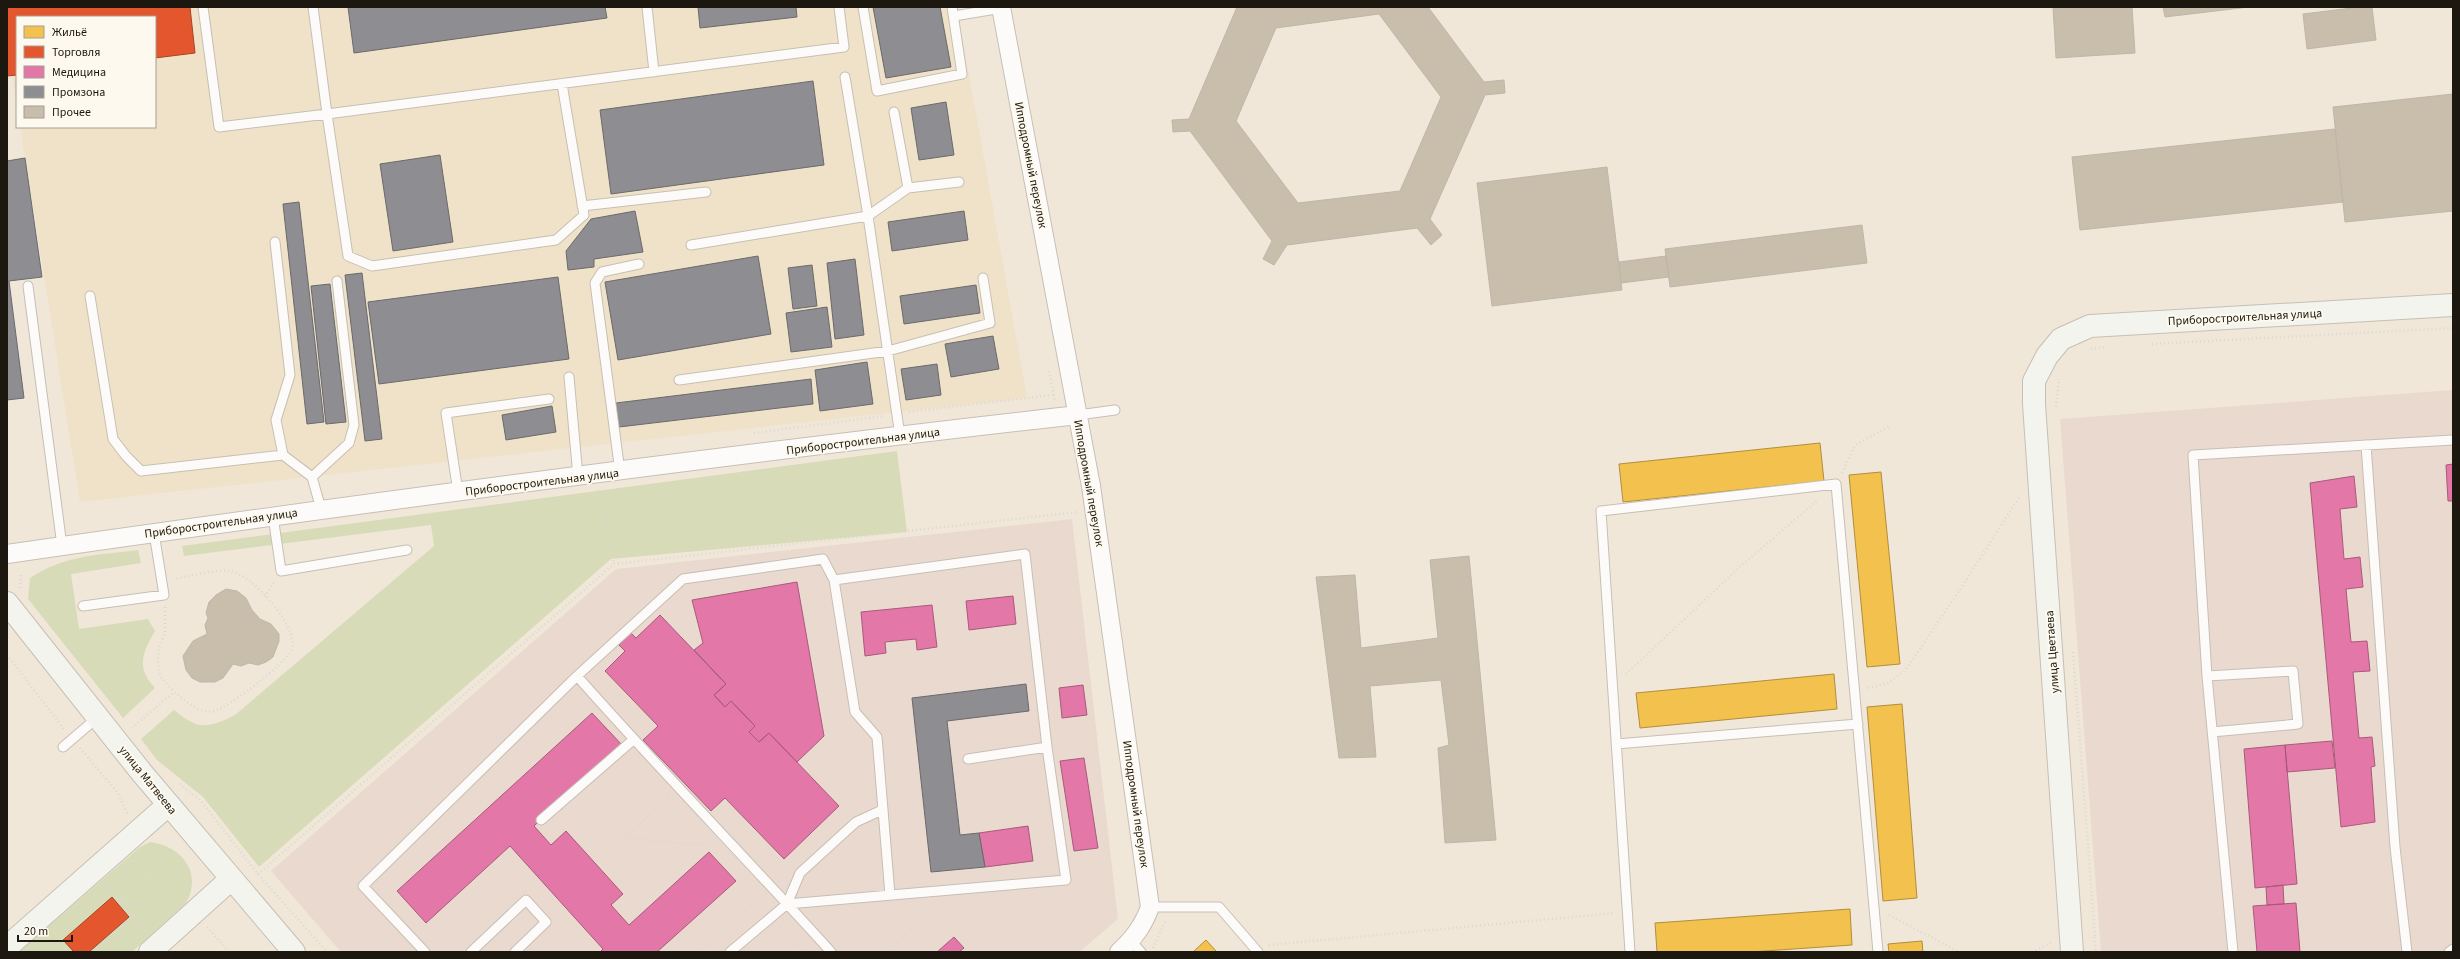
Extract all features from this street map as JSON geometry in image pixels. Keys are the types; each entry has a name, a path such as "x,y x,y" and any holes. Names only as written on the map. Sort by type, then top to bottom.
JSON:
{"main road":[{"name":"Приборостроительная улица","path":"2047,356 2061,339 2090,326 2453,305"},
{"name":"улица Цветаева","path":"2047,356 2034,381 2034,404 2072,952"},
{"name":"улица Матвеева","path":"7,603 168,805 294,952"},
{"path":"7,947 168,805"},
{"path":"157,950 231,879"}],"street":[{"name":"Ипподромный переулок","path":"1001,8 1078,415 1096,520 1150,907 1143,926 1130,948"},
{"name":"Приборостроительная улица","path":"7,554 321,509 1078,415"}],"lane":[{"path":"203,7 219,127 844,47 839,7"},
{"path":"313,7 326,114 348,256 372,266 556,240 584,215 562,84"},
{"path":"647,7 654,72"},
{"path":"863,7 877,91 962,74 953,11 1001,8"},
{"path":"845,77 868,216 900,436"},
{"path":"894,112 908,188"},
{"path":"691,245 868,216 908,188 959,182"},
{"path":"582,206 706,192"},
{"path":"275,242 290,375 276,420 283,455 312,477 321,509"},
{"path":"620,472 595,283 602,272 639,264"},
{"path":"679,380 888,352 990,323 983,278"},
{"path":"312,477 349,443 354,425 337,282"},
{"path":"28,286 62,546"},
{"path":"90,296 113,439 126,456 141,471 283,455"},
{"path":"569,377 587,476"},
{"path":"458,492 446,412 549,399"},
{"path":"1078,415 1115,410"},
{"path":"2234,952 2207,676 2193,455 2453,440"},
{"path":"2366,445 2395,847 2407,952"},
{"path":"1630,952 1601,511 1836,484 1878,952"},
{"path":"272,516 281,572 407,550"},
{"path":"83,606 164,595 154,533"},
{"path":"788,904 1066,880 1047,747 1025,554 834,580"},
{"path":"425,952 363,886 577,676 683,579 823,559 834,580 855,712 877,737 890,895"},
{"path":"2207,676 2293,671 2298,724 2212,732"},
{"path":"577,676 678,789 773,887 831,952"},
{"path":"63,747 98,717"},
{"path":"1616,744 1858,724"},
{"path":"541,820 633,740"},
{"path":"968,759 1047,747"},
{"path":"730,952 788,904 800,873 856,822 882,810"},
{"path":"471,952 526,900 546,922 515,952"},
{"path":"1150,907 1219,907 1255,949"},
{"path":"2450,952 2453,948"}],"path":[{"path":"2144,345 2453,328"},
{"path":"2087,349 2112,346"},
{"path":"2056,411 2060,375"},
{"path":"1612,687 1742,565 1836,484 1855,445 1890,426"},
{"path":"587,476 614,564"},
{"path":"1854,690 1886,684 1905,671 1962,588 2021,494"},
{"path":"162,582 229,570 245,577 283,618 291,631 292,648 283,661 233,701 214,711 198,709 174,692 160,676 158,662 159,647 165,634 164,595"},
{"path":"265,597 281,572"},
{"path":"2072,645 2095,936"},
{"path":"7,655 73,739 118,793 127,813 122,818"},
{"path":"129,731 174,692"},
{"path":"678,789 625,838 735,848"},
{"path":"121,903 174,907 128,855"},
{"path":"121,903 127,862"},
{"path":"92,872 134,918 157,950"},
{"path":"258,874 327,952"},
{"path":"700,952 773,887"},
{"path":"889,952 925,916 940,892"},
{"path":"1151,952 1160,937 1170,907"},
{"path":"1874,907 1958,952"},
{"path":"1255,949 1627,912"},
{"path":"771,917 804,952"},
{"path":"94,952 134,918"},
{"path":"206,926 230,952"}],"shaded area":[{"path":"7,7 957,7 1027,398 80,502 20,128 156,128 156,16 16,16 16,102 12,76 7,76"},
{"path":"2453,390 2453,952 2101,952 2060,419"},
{"path":"1072,519 1118,919 1079,952 341,952 271,871 616,569"}],"green space":[{"path":"897,451 907,532 611,559 259,867 203,797 157,760 141,739 174,710 182,717 196,724 203,725 217,723 235,715 434,546 431,525 184,556 182,546"},
{"path":"138,550 141,563 71,574 79,629 148,619 155,631 144,654 143,667 149,680 155,688 123,718 28,599 30,578 43,570 69,560 82,557"},
{"path":"150,842 172,849 180,855 191,872 191,892 186,903 132,952 19,952 140,847"}],"building: Жильё":[{"path":"1820,443 1824,481 1623,502 1619,464"},
{"path":"1881,472 1900,664 1867,667 1849,475"},
{"path":"1834,674 1837,709 1640,728 1636,693"},
{"path":"1902,704 1917,898 1883,901 1867,707"},
{"path":"1850,909 1852,945 1750,952 1657,952 1655,923"},
{"path":"1206,940 1217,952 1193,952"},
{"path":"1922,941 1923,952 1889,952 1888,944"}],"building: Торговля":[{"path":"7,7 190,7 195,53 156,58 156,16 16,16 16,75 7,76"},
{"path":"112,897 129,917 89,952 74,952 63,940"}],"building: Медицина":[{"path":"2453,464 2453,501 2448,501 2446,465"},
{"path":"2354,476 2357,507 2340,509 2344,559 2360,557 2363,587 2346,589 2351,642 2367,641 2370,671 2353,672 2359,738 2372,737 2375,766 2371,767 2375,822 2341,827 2310,483"},
{"path":"797,582 824,736 797,762 769,733 759,742 749,732 755,726 731,701 725,707 714,695 726,684 694,650 703,643 692,600"},
{"path":"1013,596 1016,624 969,630 966,601"},
{"path":"932,605 937,647 917,650 916,639 885,642 886,653 865,656 861,612"},
{"path":"660,615 726,684 714,695 725,707 731,701 755,726 749,732 759,742 769,733 839,806 784,859 725,798 711,811 643,740 658,726 605,671 625,651 619,645 631,633 636,638"},
{"path":"1083,685 1087,715 1062,718 1059,688"},
{"path":"592,713 622,745 534,826 551,845 566,831 623,894 611,905 629,925 709,852 736,881 657,952 600,952 603,949 510,846 426,923 397,891"},
{"path":"2332,741 2335,768 2287,772 2285,745"},
{"path":"2285,745 2297,884 2255,888 2244,749"},
{"path":"1084,758 1098,848 1074,851 1060,761"},
{"path":"1028,826 1033,861 985,867 979,833"},
{"path":"2283,885 2284,904 2267,905 2266,887"},
{"path":"2296,903 2300,952 2257,952 2253,906"},
{"path":"954,937 964,948 959,952 937,952"}],"building: Промзона":[{"path":"348,7 605,7 607,18 354,53"},
{"path":"698,7 796,7 797,17 700,28"},
{"path":"873,7 940,7 951,67 886,78"},
{"path":"813,81 824,165 611,194 600,110"},
{"path":"946,102 954,155 919,160 911,108"},
{"path":"440,155 453,242 393,251 380,164"},
{"path":"25,158 42,277 9,281 24,398 7,400 7,161"},
{"path":"299,202 324,422 307,424 283,204"},
{"path":"635,211 643,252 594,259 594,267 568,270 566,251 591,219"},
{"path":"964,211 968,240 892,251 888,222"},
{"path":"758,256 771,334 618,360 605,282"},
{"path":"855,259 864,335 835,339 827,263"},
{"path":"812,265 817,306 793,309 788,268"},
{"path":"362,273 382,439 365,441 345,275"},
{"path":"558,277 569,359 379,384 368,302"},
{"path":"330,284 346,422 326,424 311,286"},
{"path":"976,285 980,313 904,324 900,296"},
{"path":"827,307 832,347 791,352 786,313"},
{"path":"993,336 999,369 951,377 945,344"},
{"path":"867,362 873,404 820,411 815,370"},
{"path":"937,364 941,395 906,400 901,369"},
{"path":"811,379 813,404 619,427 616,403"},
{"path":"552,406 556,432 506,440 502,415"},
{"path":"1026,684 1029,711 947,721 960,835 979,833 985,867 931,872 912,698"}],"building: Прочее":[{"path":"1237,7 1428,7 1484,82 1504,80 1505,93 1485,95 1430,219 1442,235 1431,245 1417,228 1287,245 1274,265 1263,259 1272,241 1190,131 1173,132 1172,120 1189,119","holes":["1379,14 1441,97 1400,191 1298,203 1236,121 1276,28"]},
{"path":"2053,7 2132,7 2135,53 2056,58"},
{"path":"2163,7 2249,7 2165,17"},
{"path":"2360,7 2372,7 2376,40 2307,49 2303,14"},
{"path":"2453,94 2453,211 2345,222 2333,107"},
{"path":"2335,129 2343,202 2080,230 2072,157"},
{"path":"1607,167 1622,290 1492,306 1477,183"},
{"path":"1862,225 1867,263 1670,287 1665,249"},
{"path":"1666,256 1669,277 1621,283 1619,262"},
{"path":"1469,556 1496,840 1445,843 1438,748 1449,745 1441,680 1370,686 1376,757 1339,758 1316,577 1355,575 1361,648 1438,638 1430,560"},
{"path":"226,589 237,591 246,598 252,610 260,619 271,624 279,634 279,641 273,657 266,662 258,665 249,663 241,666 233,664 223,678 215,682 200,682 192,678 186,670 183,656 193,641 207,634 205,625 208,618 206,613 209,602 216,595"}]}
